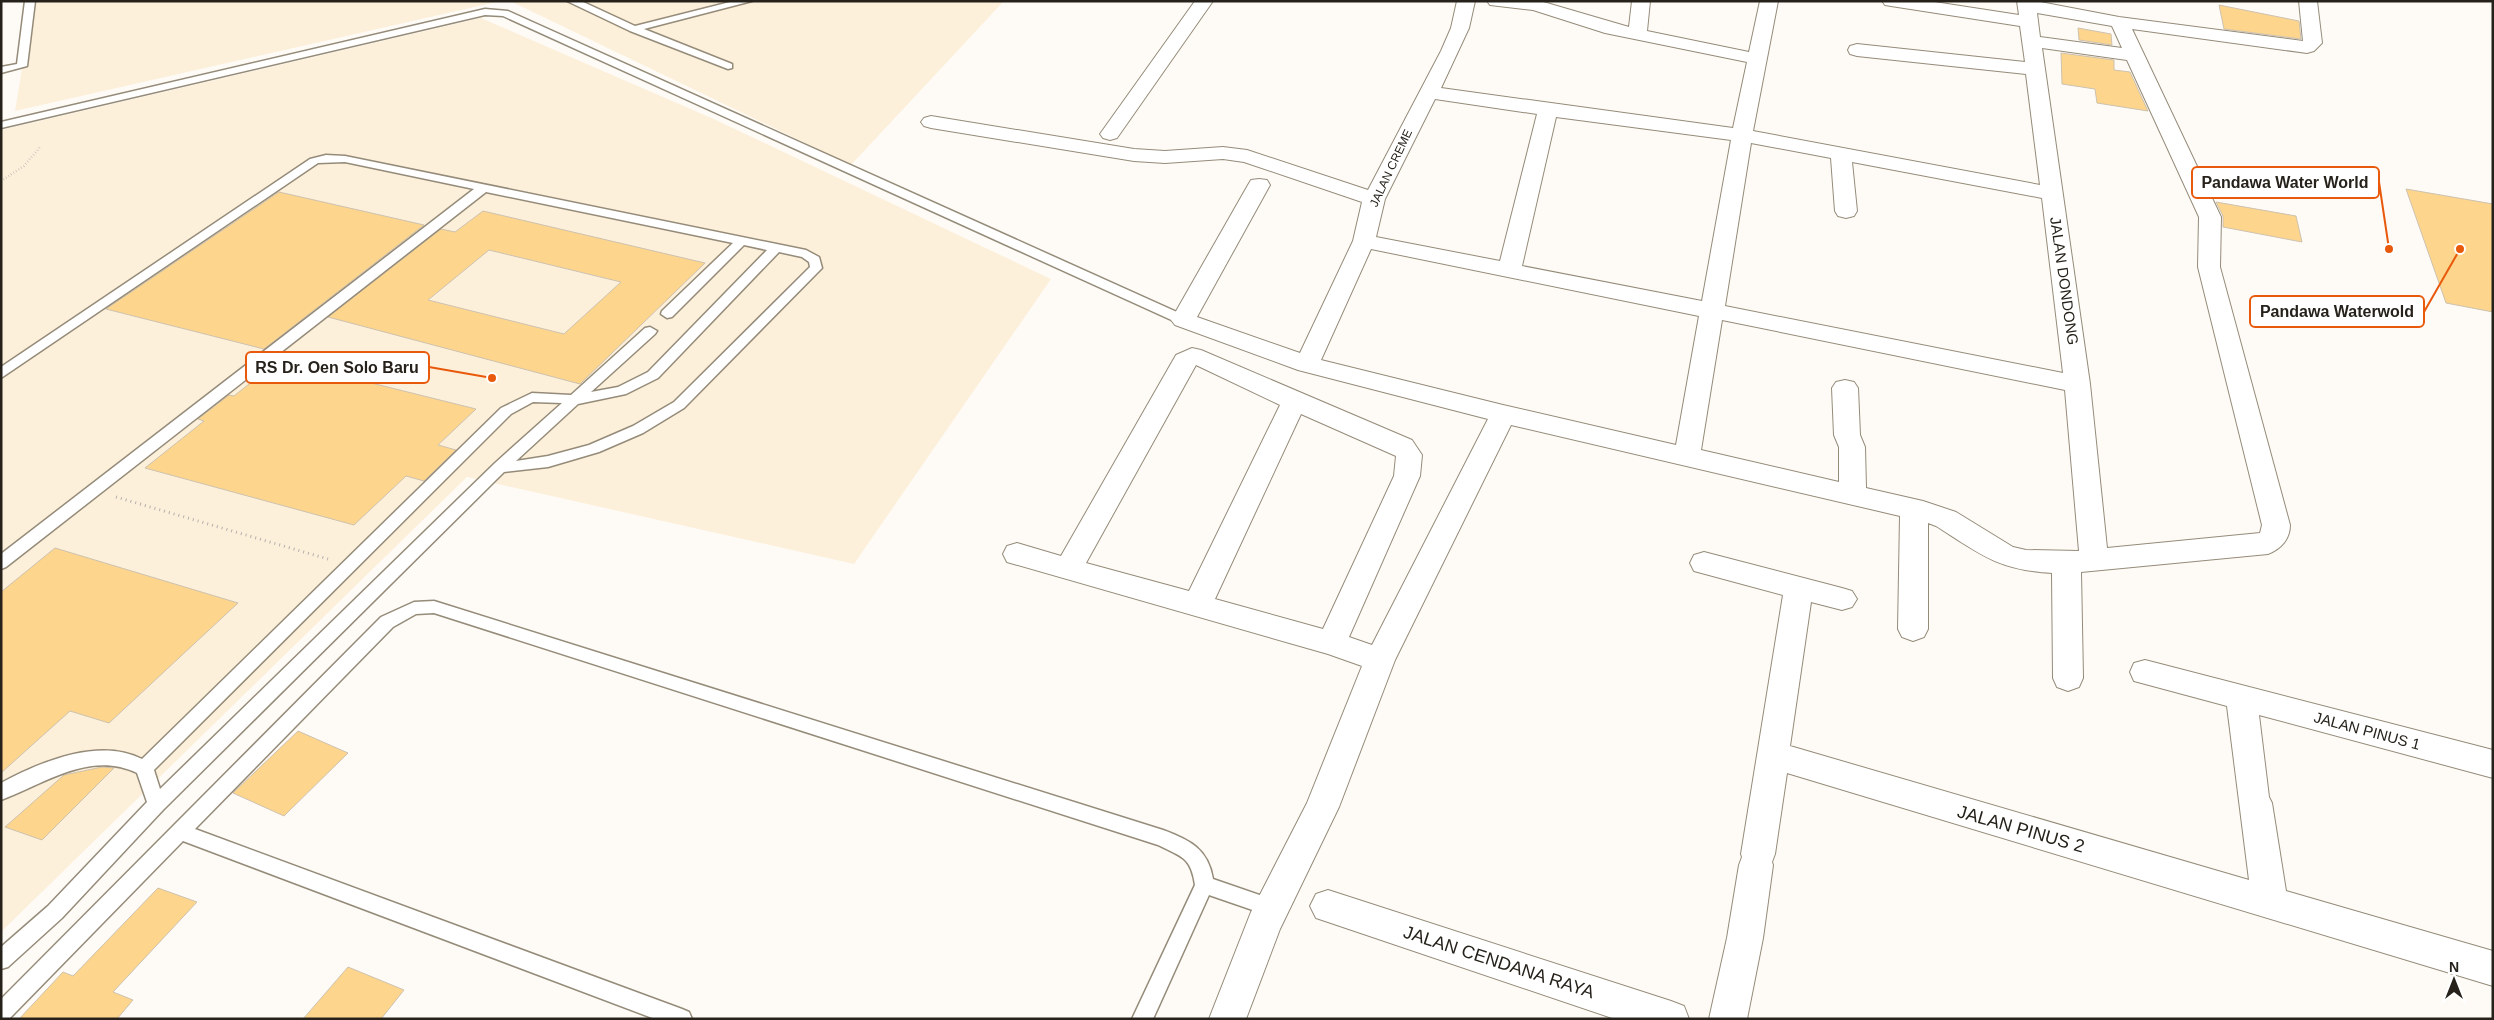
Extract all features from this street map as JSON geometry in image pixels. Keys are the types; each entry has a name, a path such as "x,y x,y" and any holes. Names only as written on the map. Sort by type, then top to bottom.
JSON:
{"street":[{"path":"1110,134 1204,1"},
{"name":"JALAN CREME","path":"1307,364 1364,241 1374,200 1460,28 1466,1"},
{"path":"1496,1 1533,5 1576,17 1605,28 1758,59"},
{"path":"1637,35 1641,1"},
{"path":"1687,456 1742,136 1769,1"},
{"path":"1891,1 2029,18 2119,22 2307,47 2314,43 2308,1"},
{"path":"1576,17 1596,6"},
{"path":"2029,18 2135,55"},
{"name":"JALAN DONDONG","path":"2029,18 2077,384 2080,562 2068,678"},
{"path":"1259,186 1183,320 1307,364 1503,414 1914,508 1946,519 2014,558 2026,561 2080,562 2268,543 2276,533 2276,525 2209,267 2210,217 2119,22"},
{"path":"1857,50 2036,69"},
{"path":"1428,92 1742,136 2052,194"},
{"path":"1509,271 1548,110"},
{"path":"931,122 1134,155 1165,157 1223,153 1247,156 1374,200"},
{"path":"1841,154 1846,211"},
{"path":"1364,241 2077,384"},
{"path":"1069,568 1188,358 1201,358 1294,401 1403,446 1409,455 1407,476 1332,643"},
{"path":"1845,388 1847,435 1852,447 1852,494"},
{"path":"1198,604 1294,401"},
{"path":"1227,1019 1273,908 1322,807 1380,660 1503,414"},
{"path":"1913,628 1914,508"},
{"path":"1017,554 1332,643 1380,660"},
{"path":"1704,563 1842,599"},
{"path":"1728,1019 1757,859 1798,589"},
{"name":"JALAN PINUS 1","path":"2145,672 2493,764"},
{"path":"2241,697 2270,902"},
{"name":"JALAN PINUS 2","path":"1773,755 2493,969"},
{"name":"JALAN CENDANA RAYA","path":"1328,906 1671,1019"}],"lane":[{"path":"1,70 22,66 30,1"},
{"path":"572,1 634,29 728,66"},
{"path":"634,29 747,1"},
{"path":"1,125 476,14 495,11 504,12 913,200 1183,320"},
{"path":"1,374 314,161 335,157 740,242 806,254 816,260 816,268 680,405 634,432 576,454 552,461 500,467"},
{"path":"1,563 484,188"},
{"path":"667,314 740,242"},
{"path":"144,768 506,411 524,399 535,396 574,400 622,391 653,375 776,248"},
{"path":"1,960 66,900 157,804 500,467 545,424 650,331"},
{"path":"1,1014 387,622 414,608 434,607 1163,838 1187,850 1201,864 1204,885 1142,1019"},
{"path":"1,792 72,763 100,757 124,759 144,768 157,804"},
{"path":"181,832 682,1019"},
{"path":"1204,885 1273,908"}],"path":[{"path":"1,181 24,167 38,153 41,146"},
{"path":"94,491 348,565"}],"shaded area":[{"path":"33,1 501,1 15,111"},
{"path":"510,1 1004,1 851,165"},
{"path":"481,18 716,120 1051,279 854,564 467,477 1,932 1,130"}],"building":[{"path":"2219,5 2299,21 2301,39 2224,29"},
{"path":"2078,28 2111,34 2112,45 2079,40"},
{"path":"2061,53 2114,60 2114,70 2130,72 2148,111 2097,103 2095,89 2062,84"},
{"path":"2406,189 2493,204 2493,312 2446,303"},
{"path":"279,192 424,225 264,349 106,309"},
{"path":"2216,202 2296,216 2302,242 2223,227 2223,216"},
{"path":"483,211 705,263 580,384 328,317 441,229 455,232","holes":["489,250 621,282 564,334 428,300"]},
{"path":"279,360 476,409 438,445 456,450 424,481 406,476 354,525 145,468 204,421 198,419 229,395 234,396"},
{"path":"55,548 238,603 109,723 70,711 1,773 1,592"},
{"path":"298,731 348,753 284,816 233,793"},
{"path":"102,767 114,768 42,840 5,827 64,775"},
{"path":"158,888 197,902 113,992 133,1000 117,1019 19,1019 63,972 73,976"},
{"path":"348,967 404,990 381,1019 303,1019"}],"place":[{"name":"Pandawa Water World","path":"2389,249"},
{"name":"Pandawa Waterwold","path":"2460,249"},
{"name":"RS Dr. Oen Solo Baru","path":"492,378"}]}
